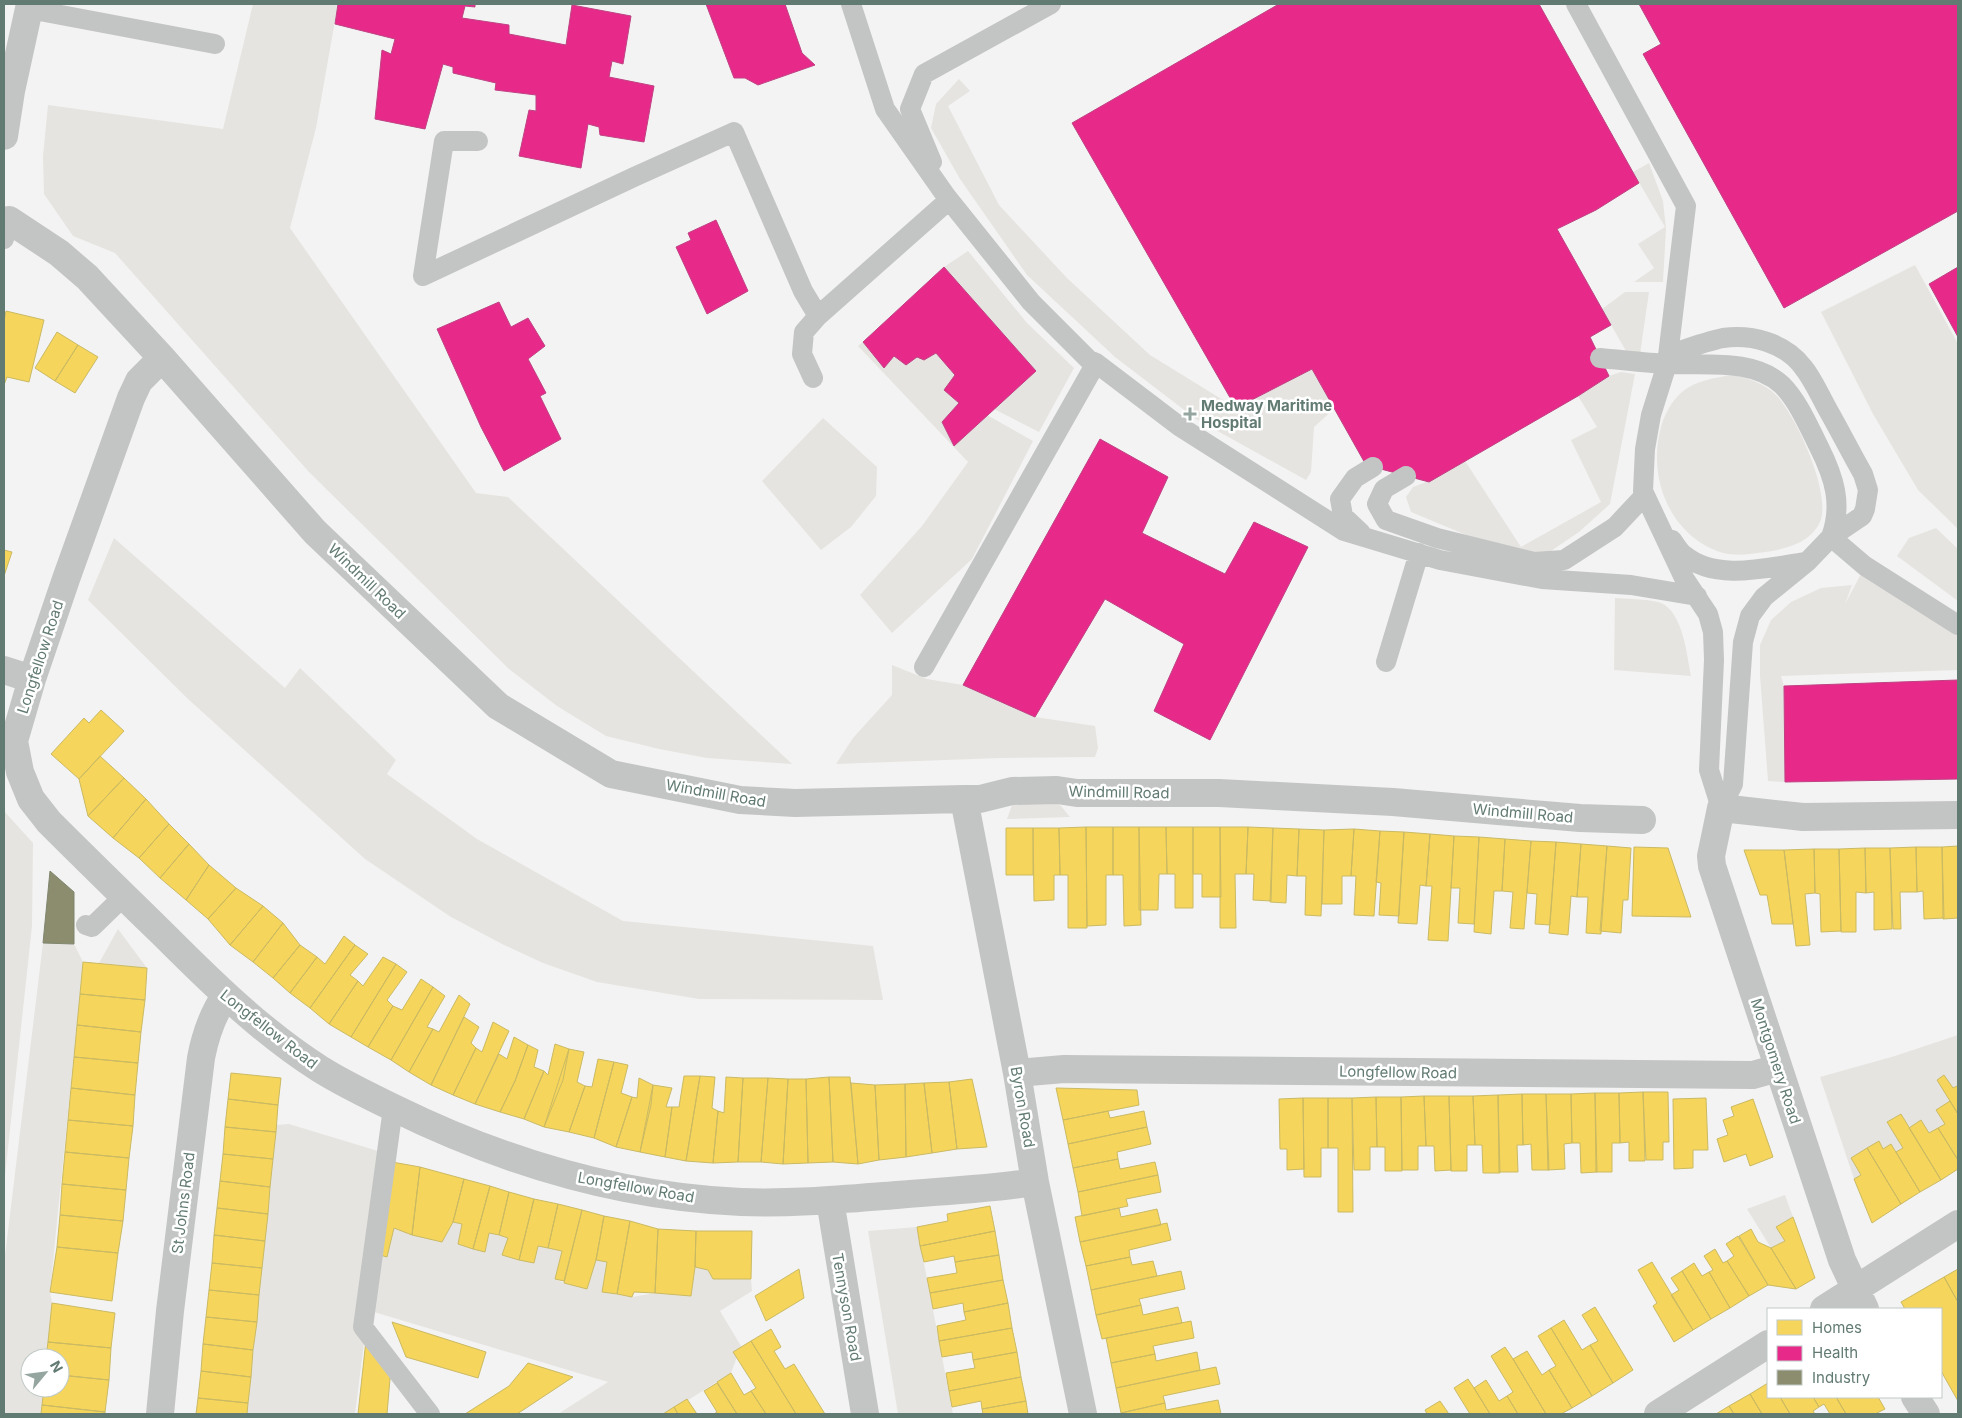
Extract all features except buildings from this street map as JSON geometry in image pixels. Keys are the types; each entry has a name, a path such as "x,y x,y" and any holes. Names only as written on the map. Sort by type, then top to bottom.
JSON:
{"street":[{"path":"4,136 11,91 29,6"},
{"name":"Windmill Road","path":"5,224 59,253 87,277 162,358 315,532 498,706 611,774 750,802 796,803 964,799 980,798 1012,791 1057,790 1077,793 1218,793 1383,802 1580,818 1642,820"},
{"name":"Longfellow Road","path":"162,358 140,381 131,398 66,579 32,679 14,741 20,772 31,799 49,822 225,996 321,1070 393,1108 422,1122 502,1154 567,1174 635,1189 743,1202 830,1200 1000,1187 1035,1182"},
{"path":"4,670 32,679"},
{"name":"Byron Road","path":"964,799 1017,1073 1035,1182 1083,1414"},
{"path":"1722,808 1804,816 1958,815"},
{"name":"Montgomery Road","path":"1722,808 1712,848 1712,866 1842,1260 1860,1299"},
{"name":"St Johns Road","path":"160,1414 170,1311 201,1058 208,1032 225,996"},
{"name":"Longfellow Road","path":"1017,1073 1064,1069 1753,1075 1778,1068"},
{"name":"Tennyson Road","path":"830,1200 865,1414"},
{"path":"1828,1308 1860,1299 1958,1224"},
{"path":"1658,1414 1767,1345"},
{"path":"1916,1398 1926,1414"}],"lane":[{"path":"851,4 885,110 947,198 1030,302 1089,360 1096,363 1179,426 1344,531 1440,560 1542,579 1631,585 1697,596"},
{"path":"947,198 910,109 924,74 1051,4"},
{"path":"1576,4 1686,206 1667,359 1651,415 1645,449 1644,496 1684,578 1708,614 1714,637 1709,770 1722,808"},
{"path":"29,6 215,44"},
{"path":"478,141 444,141 423,276 734,132 803,291 818,316"},
{"path":"813,378 802,354 804,332 818,316 947,198"},
{"path":"1667,359 1723,338 1760,340 1775,345 1794,357 1802,366 1863,474 1868,490 1862,516 1831,537 1807,562 1764,597 1748,621 1743,642 1733,784 1722,808"},
{"path":"1600,358 1667,359 1741,367 1767,375 1782,386 1801,413 1834,482 1837,508 1831,537"},
{"path":"924,667 1096,363"},
{"path":"1364,537 1343,516 1340,499 1355,478 1373,467"},
{"path":"1406,476 1384,489 1377,504 1386,520 1437,538 1534,562 1564,560 1615,527 1644,496"},
{"path":"1656,521 1684,555 1709,568 1736,571 1807,562"},
{"path":"1831,537 1865,566 1958,625"},
{"path":"1386,662 1419,553"},
{"path":"1631,585 1684,578 1709,568"},
{"path":"86,925 92,926 124,896"},
{"path":"393,1108 363,1327 430,1414"}],"shaded area":[{"path":"253,4 338,4 316,128 290,228 476,493 508,497 792,764 707,758 606,736 557,706 509,669 309,472 115,253 73,236 44,194 43,156 48,105 223,129"},
{"path":"959,79 970,91 948,106 999,205 1067,278 1150,355 1236,408 1312,369 1334,409 1314,427 1311,472 1306,480 1196,419 1115,357 1027,275 960,179 931,128 936,104"},
{"path":"1649,163 1663,201 1666,229 1663,282 1634,282 1654,268 1638,244 1665,227 1633,172"},
{"path":"968,251 1027,323 1074,368 1039,432 994,409 1036,371 944,267"},
{"path":"1915,265 1958,344 1958,529 1918,490 1873,414 1821,312"},
{"path":"1625,292 1649,292 1640,354 1626,351 1602,309"},
{"path":"863,342 884,367 894,356 906,365 917,357 924,360 936,353 955,375 944,390 959,403 942,422 954,445 987,415 1033,441 972,559 892,633 860,595 922,526 968,462 858,346"},
{"path":"1621,372 1635,374 1610,504 1579,532 1539,559 1507,552 1411,512 1406,497 1413,487 1429,481 1465,461 1521,547 1601,502 1571,440 1597,427 1578,396 1609,376"},
{"path":"1732,375 1756,382 1776,395 1793,420 1811,457 1821,496 1822,512 1819,524 1805,539 1786,548 1736,555 1723,553 1705,545 1690,534 1677,520 1661,487 1657,468 1657,450 1661,426 1671,405 1682,392 1693,385 1706,380"},
{"path":"823,418 877,467 876,496 851,527 821,550 762,481"},
{"path":"1936,528 1958,549 1958,601 1897,556 1909,538"},
{"path":"114,538 285,688 300,668 396,760 387,774 477,839 623,921 873,946 883,1000 699,999 597,982 543,963 451,917 365,859 188,699 88,600"},
{"path":"1862,572 1958,636 1958,670 1781,676 1784,686 1785,782 1768,781 1760,676 1760,645 1771,620 1791,602 1821,588 1852,585 1845,604"},
{"path":"1615,598 1652,601 1661,603 1668,608 1674,615 1683,635 1691,676 1614,670"},
{"path":"892,665 927,679 963,685 1035,717 1095,726 1098,748 1095,757 1000,758 836,764 853,738 892,695"},
{"path":"1052,800 1061,806 1070,817 1007,819 1012,805"},
{"path":"4,811 33,843 32,926 4,1185"},
{"path":"118,929 147,968 99,963"},
{"path":"43,943 74,944 83,962 50,1292 52,1303 48,1348 20,1348 20,1398 43,1398 42,1414 4,1414 4,1264"},
{"path":"1958,1035 1958,1088 1957,1086 1953,1088 1950,1101 1936,1110 1945,1124 1929,1133 1921,1120 1909,1128 1901,1114 1888,1121 1903,1148 1896,1152 1891,1145 1883,1149 1879,1142 1851,1158 1861,1175 1854,1179 1820,1077 1895,1056"},
{"path":"289,1124 388,1154 355,1414 247,1414 276,1125"},
{"path":"1785,1195 1793,1217 1776,1227 1785,1241 1771,1248 1747,1209"},
{"path":"453,1222 462,1224 458,1244 485,1252 489,1233 508,1238 503,1255 534,1263 538,1246 562,1251 555,1279 587,1289 596,1260 607,1262 602,1292 632,1297 655,1293 691,1296 695,1267 708,1270 713,1279 751,1279 752,1291 720,1311 741,1346 731,1373 666,1414 558,1414 608,1382 374,1312 380,1255 387,1256 394,1228 442,1242"},
{"path":"917,1227 953,1414 898,1414 868,1231"}],"place":[{"name":"Medway Maritime Hospital","path":"1190,414"}]}
